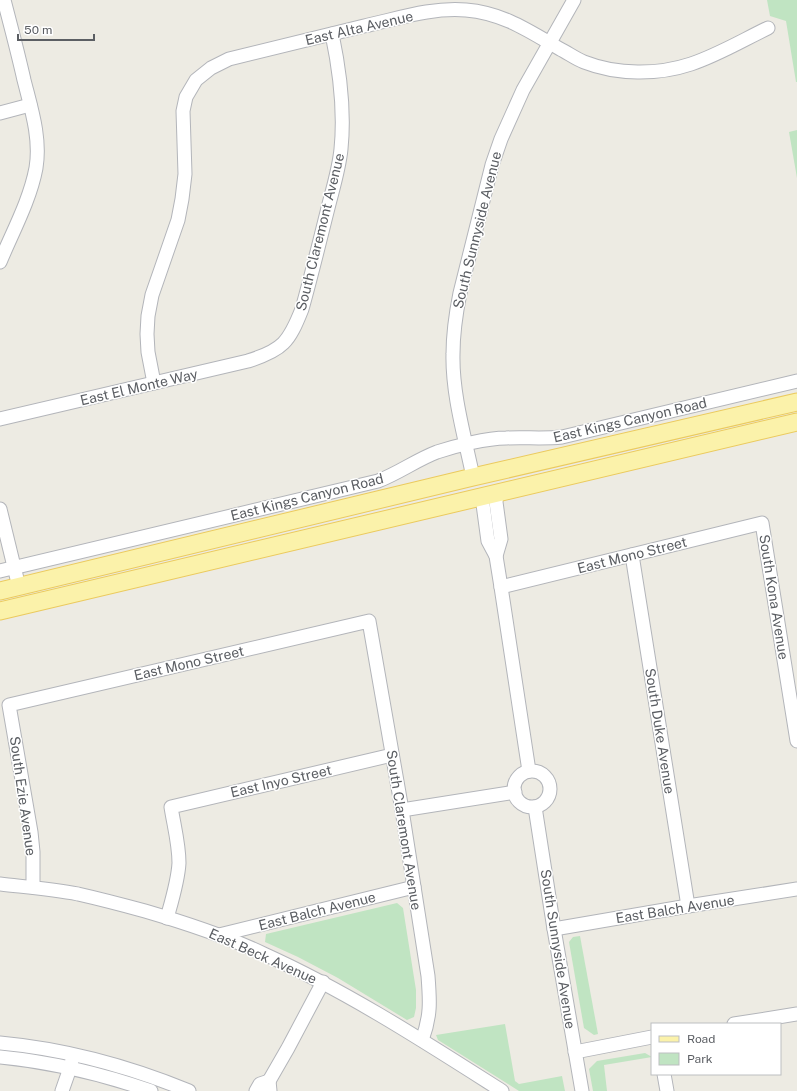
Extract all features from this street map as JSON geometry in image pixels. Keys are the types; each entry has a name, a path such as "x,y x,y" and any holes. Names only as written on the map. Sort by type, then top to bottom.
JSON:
{"main road":[{"name":"East Kings Canyon Road","path":"0,591 473,477 797,402"},
{"path":"0,611 797,422"},
{"path":"489,495 486,489 498,483 604,457 630,441"},
{"path":"319,535 345,519 464,491 472,484 473,477"}],"street":[{"path":"0,262 33,183 37,150 36,131 4,0"},
{"name":"South Sunnyside Avenue","path":"473,477 454,380 453,355 456,315 460,293 492,165 501,139 523,90 574,0"},
{"name":"East Alta Avenue","path":"154,383 148,352 148,316 152,295 178,220 182,199 185,174 182,112 186,97 196,80 211,68 229,59 429,12 447,10 466,10 500,18 518,25 583,62 603,68 640,72 658,71 690,64 704,59 768,28"},
{"name":"South Claremont Avenue","path":"276,350 288,340 302,309 341,150 343,123 342,95 339,67 332,34"},
{"path":"0,112 30,105"},
{"name":"East El Monte Way","path":"0,419 248,361 276,350"},
{"name":"East Kings Canyon Road","path":"0,571 378,481 390,477 436,453 466,444 505,438 562,437 797,381"},
{"path":"489,495 488,541 496,556 529,771"},
{"path":"0,509 19,587"},
{"name":"East Mono Street","path":"501,587 762,523"},
{"name":"South Kona Avenue","path":"762,523 797,741"},
{"name":"South Duke Avenue","path":"632,555 688,906"},
{"name":"South Claremont Avenue","path":"369,621 402,810 428,976 430,999 429,1017 422,1040"},
{"name":"East Mono Street","path":"9,705 369,621"},
{"name":"South Ezie Avenue","path":"9,705 31,832 33,852 33,887"},
{"name":"East Inyo Street","path":"167,918 176,885 179,864 178,843 171,807 392,755"},
{"path":"529,771 537,771 543,774 550,784 551,790 546,801 535,807 524,805 515,796 515,782 523,773 529,771"},
{"path":"402,810 515,792"},
{"name":"South Sunnyside Avenue","path":"535,807 582,1091"},
{"name":"East Beck Avenue","path":"0,884 33,887 78,894 116,903 219,935 264,954 323,982 422,1040 502,1091"},
{"name":"East Balch Avenue","path":"219,935 414,887"},
{"name":"East Balch Avenue","path":"554,929 797,889"},
{"path":"256,1091 260,1084 270,1086 288,1048 323,982"},
{"path":"740,1023 797,1014"},
{"path":"575,1052 651,1037"},
{"path":"0,1043 73,1054 105,1062 147,1075 188,1091"},
{"path":"62,1091 73,1054"},
{"path":"0,1057 70,1068 151,1091"},
{"path":"664,1075 667,1091"}],"green space":[{"path":"767,0 797,0 797,82 786,21 770,16"},
{"path":"797,130 797,178 789,132"},
{"path":"397,903 403,908 416,990 416,1008 414,1017 407,1020 338,978 265,942 266,934"},
{"path":"580,936 598,1034 594,1035 584,1028 569,942 573,937"},
{"path":"505,1024 515,1081 519,1084 562,1076 565,1091 519,1091 438,1040 436,1035"},
{"path":"645,1053 651,1056 604,1065 607,1091 593,1091 589,1069 597,1061"}]}
